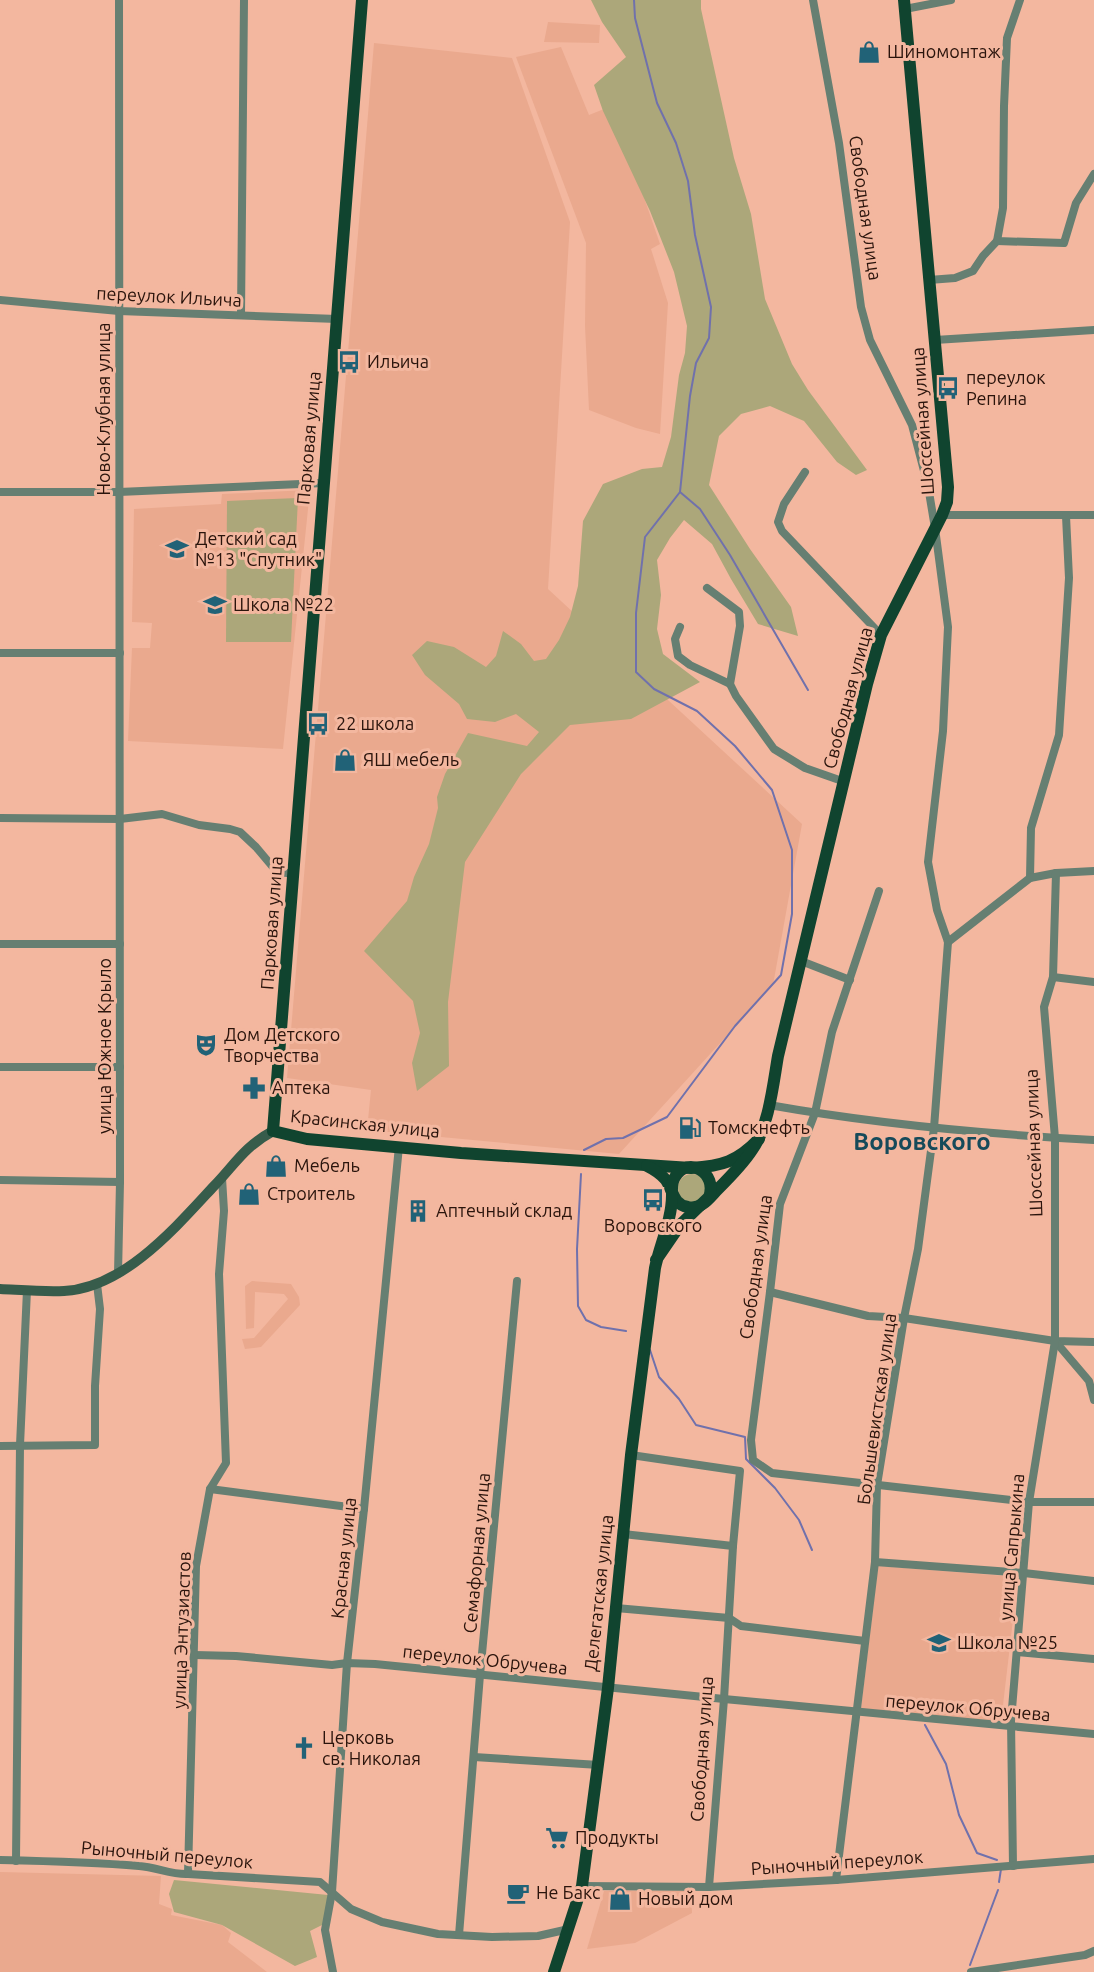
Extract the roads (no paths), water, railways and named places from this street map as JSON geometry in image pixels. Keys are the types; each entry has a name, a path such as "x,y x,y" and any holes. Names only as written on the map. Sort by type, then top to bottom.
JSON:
{"main road":[{"name":"Парковая улица","path":"273,1131 362,0"},
{"name":"Шоссейная улица","path":"905,5 948,486 947,502 935,528"},
{"name":"Свободная улица","path":"704,1204 744,1161 759,1139 880,636 935,528"},
{"name":"Красинская улица","path":"0,1289 66,1291 97,1284 118,1274 148,1253 222,1178 240,1154 273,1131 307,1138 461,1153 599,1160 691,1168 711,1167 730,1162 750,1149 759,1139"},
{"path":"642,1164 660,1173 669,1185 672,1193 678,1202 686,1207 697,1207 704,1204 711,1192 711,1182 705,1173 685,1168 676,1174 672,1183 672,1193"},
{"name":"Делегатская улица","path":"554,1972 582,1886 599,1765 623,1534 656,1260 670,1217 672,1193"},
{"name":"Делегатская улица","path":"656,1260 681,1225 704,1204"}],"street":[{"name":"Ново-Клубная улица","path":"119,0 120,819"},
{"path":"241,315 244,0"},
{"name":"Свободная улица","path":"813,0 839,143 861,307 870,340 912,425 928,486 935,528"},
{"path":"905,5 951,0"},
{"path":"929,280 955,278 973,271 982,256 997,241 1003,208 1007,38 1020,0"},
{"path":"997,241 1064,243 1076,203 1094,174"},
{"name":"переулок Ильича","path":"0,300 119,311 337,319"},
{"path":"936,340 1094,330"},
{"path":"805,472 784,504 778,522 782,531 880,636"},
{"path":"0,492 119,492 324,483"},
{"path":"942,515 1094,515"},
{"path":"1029,878 1031,828 1059,735 1069,578 1066,516"},
{"path":"935,528 948,627 943,731 928,862 937,910 948,942 1029,878 1056,873 1094,871"},
{"path":"707,588 739,612 740,626 730,684 736,696 774,749 805,768 845,782"},
{"path":"680,627 675,639 678,656 690,665 730,684"},
{"path":"0,653 120,652"},
{"path":"0,818 120,819 162,814 199,825 235,830 256,847 272,866 281,872 293,874"},
{"name":"улица Южное Крыло","path":"118,1274 120,819"},
{"name":"Шоссейная улица","path":"1055,1341 1055,1138 1044,1007 1053,977 1056,873"},
{"name":"Свободная улица","path":"877,1485 772,1473 753,1460 751,1440 780,1204 815,1113 832,1032 879,891"},
{"name":"Большевистская улица","path":"836,1880 875,1562 877,1485 904,1318 918,1249 934,1128 948,942"},
{"path":"0,944 120,944"},
{"path":"801,961 850,980"},
{"path":"1053,977 1094,982"},
{"path":"0,1067 120,1066"},
{"path":"769,1105 934,1128 1094,1140"},
{"name":"Красная улица","path":"333,1972 325,1930 332,1892 347,1663 399,1146"},
{"name":"улица Энтузиастов","path":"188,1874 196,1566 210,1489 226,1463 219,1274 224,1211 222,1178"},
{"path":"0,1180 120,1182"},
{"name":"Семафорная улица","path":"459,1935 480,1675 517,1281"},
{"path":"0,1446 95,1445 94,1386 100,1309 97,1284"},
{"path":"16,1861 20,1445 27,1290"},
{"path":"770,1292 868,1316 904,1318 1055,1341 1094,1342"},
{"path":"1055,1341 1089,1381 1094,1400"},
{"name":"улица Сапрыкина","path":"1012,1866 1011,1727 1029,1502 1055,1341"},
{"name":"Свободная улица","path":"632,1455 740,1471 709,1887"},
{"path":"877,1485 1029,1502 1094,1502"},
{"path":"210,1489 364,1509"},
{"path":"623,1534 733,1546"},
{"path":"875,1562 1024,1572 1094,1581"},
{"path":"616,1608 729,1618 741,1626 865,1641"},
{"path":"1017,1652 1094,1659"},
{"name":"переулок Обручева","path":"195,1655 236,1656 332,1665 375,1664 1094,1734"},
{"path":"474,1757 599,1765"},
{"name":"Рыночный переулок","path":"582,1886 709,1887 836,1880 1094,1859"},
{"name":"Рыночный переулок","path":"0,1860 102,1863 153,1867 178,1875 320,1882 351,1909 382,1922 438,1934 538,1936 569,1929"},
{"path":"976,1971 1085,1955 1094,1951"}],"waterway":[{"path":"634,0 635,18 657,103 676,143 688,181 695,235 711,307 709,338 696,363 690,396 680,492 700,509 730,555 808,690"},
{"path":"584,1150 606,1139 623,1138 667,1117 735,1026 781,975 792,914 792,850 772,790 735,746 697,711 654,689 636,672 636,613 645,537 680,492"},
{"path":"581,1174 577,1249 578,1306 586,1320 601,1327 626,1331"},
{"path":"650,1350 659,1377 679,1399 696,1425 745,1437 746,1459 775,1488 799,1520 812,1550"},
{"path":"925,1725 946,1764 959,1815 977,1853 997,1860"},
{"path":"999,1882 1001,1869"},
{"path":"970,1965 998,1890"}],"place":[{"name":"Шиномонтаж","path":"869,52"},
{"name":"Ильича","path":"349,362"},
{"name":"переулок Репина","path":"948,388"},
{"name":"Детский сад №13 \"Спутник\"","path":"177,549"},
{"name":"Школа №22","path":"215,605"},
{"name":"22 школа","path":"318,724"},
{"name":"ЯШ мебель","path":"345,760"},
{"name":"Дом Детского Творчества","path":"206,1045"},
{"name":"Аптека","path":"254,1088"},
{"name":"Томскнефть","path":"690,1128"},
{"name":"Мебель","path":"276,1166"},
{"name":"Строитель","path":"249,1194"},
{"name":"Воровского","path":"653,1200"},
{"name":"Аптечный склад","path":"418,1211"},
{"name":"Школа №25","path":"939,1643"},
{"name":"Церковь св. Николая","path":"304,1748"},
{"name":"Продукты","path":"557,1838"},
{"name":"Не Бакс","path":"518,1893"},
{"name":"Новый дом","path":"620,1899"}],"district":[{"name":"Воровского","path":"922,1142"}]}
